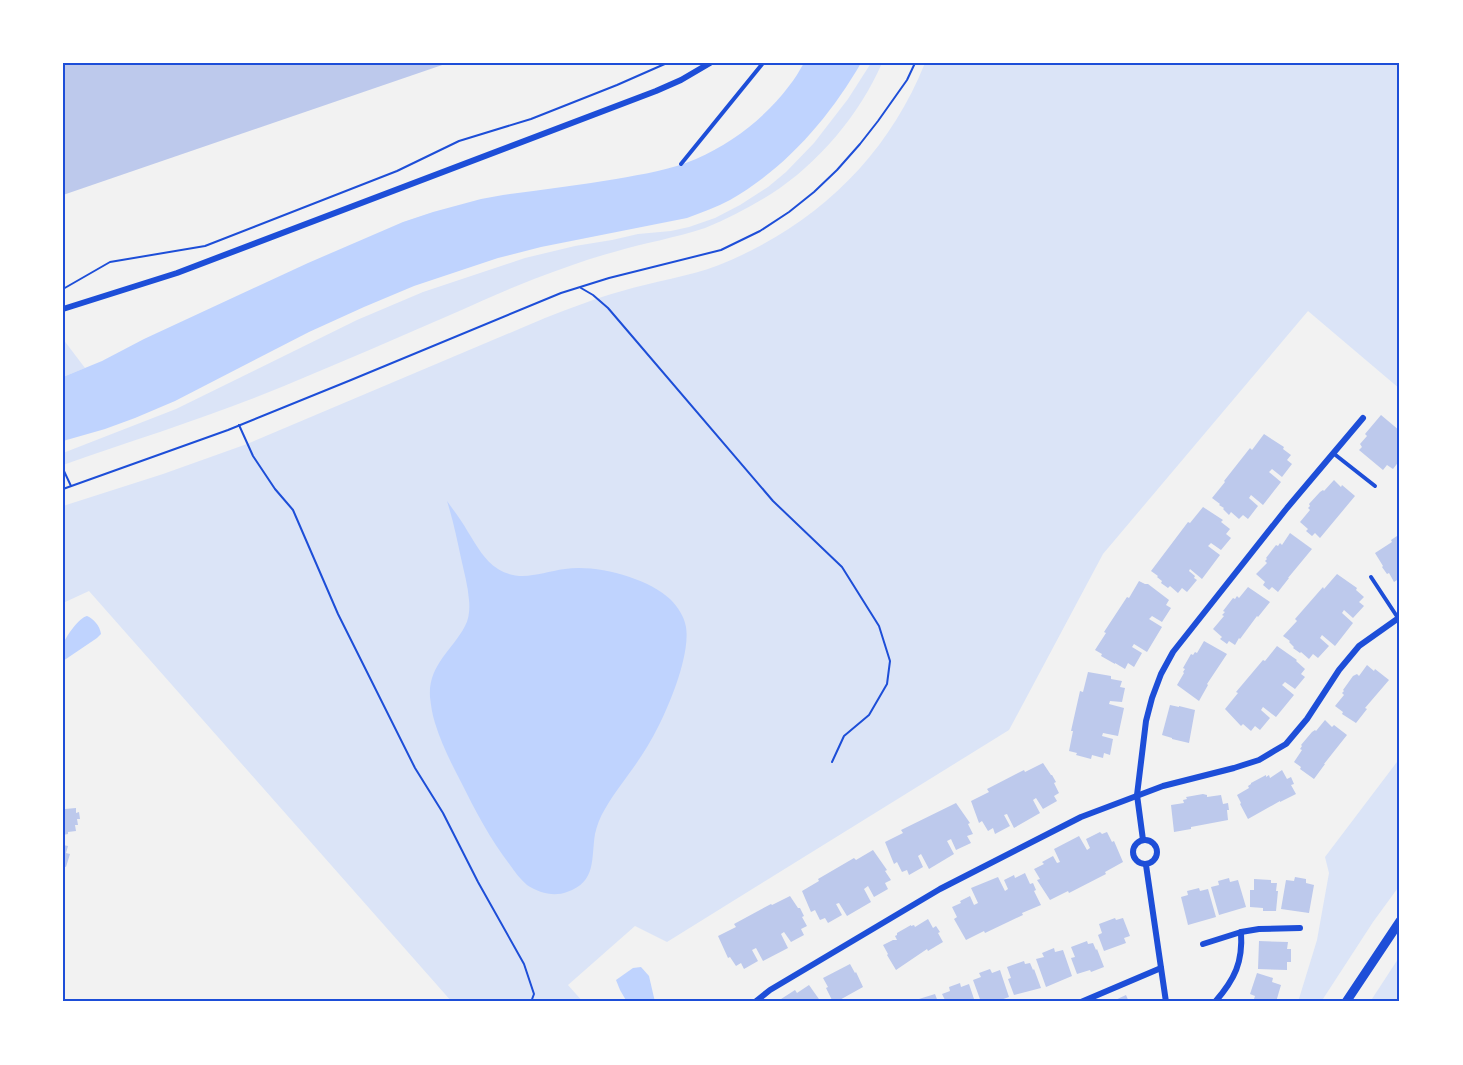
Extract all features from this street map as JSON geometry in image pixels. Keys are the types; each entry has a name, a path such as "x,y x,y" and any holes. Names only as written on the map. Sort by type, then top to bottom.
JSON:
{"street":[{"path":"63,309 177,273 656,91 710,63"},
{"path":"1143,840 1137,795 1146,721 1161,674 1173,652 1287,508 1363,418"},
{"path":"755,1002 770,990 940,889 1081,817 1163,786 1259,760 1286,744 1359,646 1399,618"},
{"path":"1143,840 1152,842 1156,846 1157,855 1151,863 1137,862 1132,854 1135,844 1143,840"},
{"path":"1146,864 1166,1002"},
{"path":"1346,1002 1400,921"},
{"path":"1203,944 1241,932 1300,928"},
{"path":"1215,1002 1234,978 1241,956 1241,932"},
{"path":"1081,1002 1161,968"}],"lane":[{"path":"681,164 763,63"},
{"path":"1333,453 1375,486"},
{"path":"1371,577 1399,618"}],"path":[{"path":"63,289 110,262 206,246 397,171 459,141 531,119 667,63"},
{"path":"63,489 239,425 561,293 620,275 721,250 760,231 814,192 860,144 907,80 915,63"},
{"path":"580,287 608,308 773,501 842,567 879,626 890,662 886,684 869,715 844,736 832,762"},
{"path":"239,425 253,456 275,489 293,510 338,614 415,768 448,823 524,964 534,994 531,1002"},
{"path":"63,469 71,486"}],"shaded area":[{"path":"871,63 882,63 850,119 821,153 788,182 730,217 682,235 574,264 257,397 63,465 63,453 176,409 357,320 423,292 525,258 638,234 671,231 715,218 768,187 786,172 814,143 848,99"},
{"path":"925,63 1400,63 1400,389 1308,311 1103,554 1009,730 667,942 635,926 568,985 583,1002 452,1002 89,591 63,603 63,506 247,444 574,307 622,291 707,269 754,249 786,231 816,209 868,159 890,129 909,97"},
{"path":"63,339 85,368 63,377"},
{"path":"1400,758 1400,885 1321,1002 1298,1002 1317,940 1329,873 1325,857"},
{"path":"1400,956 1400,1002 1370,1002"}],"water":[{"path":"804,63 861,63 835,103 788,157 770,173 725,203 687,218 541,247 498,258 414,286 309,332 175,401 105,429 63,441 63,377 102,361 144,339 308,263 403,222 481,199 636,175 667,169 696,159 735,137 759,119 780,98"},
{"path":"447,501 481,552 498,569 523,576 578,568 621,574 660,591 676,605 685,623 684,655 675,688 661,721 637,763 600,818 588,876 577,888 567,892 552,894 536,890 527,885 516,873 477,814 446,753 435,723 430,697 433,676 465,626 469,610 467,584"},
{"path":"87,616 96,623 101,634 63,661 64,642 77,623"},
{"path":"641,967 649,976 655,1002 627,1002 616,980 633,968"}],"building":[{"path":"63,63 448,63 63,195"},
{"path":"1381,415 1400,431 1400,460 1393,469 1387,465 1383,470 1359,450 1362,447 1360,444 1367,436 1365,434"},
{"path":"1264,434 1284,447 1283,449 1291,455 1287,460 1292,464 1282,477 1272,469 1269,472 1281,482 1263,505 1251,495 1249,498 1258,506 1248,519 1243,515 1239,519 1231,512 1229,515 1212,498 1250,448 1252,450"},
{"path":"1334,480 1355,496 1320,538 1315,533 1312,536 1300,522 1310,510 1309,504"},
{"path":"1203,507 1223,520 1221,522 1230,529 1226,534 1231,538 1221,550 1211,543 1208,546 1220,555 1202,579 1190,569 1189,571 1197,580 1187,592 1182,588 1178,593 1170,586 1168,588 1161,583 1158,576 1151,571 1188,522 1190,523"},
{"path":"1290,533 1312,549 1278,592 1272,587 1269,590 1263,585 1265,582 1256,574 1267,563 1266,558 1276,545 1280,543 1282,545"},
{"path":"1400,534 1400,578 1394,582 1382,567 1375,553"},
{"path":"1337,574 1357,588 1356,590 1364,597 1359,602 1364,606 1353,618 1344,610 1342,613 1353,623 1335,646 1322,635 1320,638 1329,646 1318,658 1313,654 1309,659 1293,648 1290,641 1283,636 1297,621 1295,619"},
{"path":"1139,581 1148,584 1169,600 1166,605 1171,608 1162,622 1152,616 1149,619 1162,627 1147,652 1134,644 1132,647 1142,653 1134,667 1128,663 1125,669 1101,656 1102,654 1095,650 1106,633 1104,632"},
{"path":"1248,587 1270,602 1235,645 1229,641 1227,644 1213,629 1224,616 1223,611 1233,598 1237,596 1239,598"},
{"path":"1204,641 1227,654 1207,684 1199,701 1177,685 1191,654 1197,653"},
{"path":"1277,646 1297,660 1305,669 1301,674 1305,677 1295,689 1285,682 1282,685 1294,695 1276,717 1263,707 1261,710 1270,718 1260,730 1255,726 1251,731 1243,724 1241,726 1225,709 1238,693 1236,692"},
{"path":"1367,665 1389,680 1365,708 1367,709 1356,723 1342,714 1343,712 1335,706 1344,695 1343,690 1353,676 1357,674 1359,676"},
{"path":"1088,672 1111,676 1111,679 1122,681 1120,687 1125,688 1122,702 1110,701 1109,704 1124,708 1118,736 1103,733 1102,736 1113,739 1110,755 1104,753 1103,758 1092,755 1091,759 1069,751 1080,691 1083,692"},
{"path":"1170,705 1195,710 1189,743 1162,735"},
{"path":"1325,720 1332,727 1334,725 1347,735 1314,779 1294,762 1302,750 1301,745"},
{"path":"1043,763 1056,782 1054,783 1059,793 1054,796 1057,801 1043,809 1036,798 1033,800 1040,813 1014,828 1007,814 1004,815 1010,826 995,834 993,828 988,831 982,821 979,823 971,801 989,792 987,789"},
{"path":"1282,770 1287,779 1291,777 1294,784 1291,785 1296,794 1248,819 1237,795 1249,788 1251,783 1266,775 1270,778"},
{"path":"1203,794 1207,797 1221,795 1223,804 1228,803 1228,820 1174,832 1171,805 1184,803 1183,800 1187,799 1186,797"},
{"path":"956,803 970,823 968,824 973,834 967,836 971,843 956,850 951,839 947,841 954,854 929,869 921,854 918,856 923,867 909,875 907,870 902,872 897,862 894,864 885,842 903,833 901,830"},
{"path":"63,804 65,809 76,808 80,819 77,819 78,825 75,825 76,831 63,835"},
{"path":"1100,832 1102,834 1107,832 1112,842 1114,841 1123,862 1105,872 1106,874 1050,900 1037,880 1040,879 1034,869 1053,856 1057,863 1060,862 1054,849 1079,836 1087,850 1090,848 1086,839"},
{"path":"63,845 68,846 66,853 70,854 66,867 63,866"},
{"path":"873,850 891,880 885,883 888,889 874,897 868,886 864,889 871,902 847,916 839,903 836,904 842,915 828,923 825,918 820,920 815,910 811,912 802,891 854,858 856,860"},
{"path":"1025,873 1030,884 1033,883 1041,905 966,940 954,919 957,917 952,907 970,896 974,905 978,903 971,888 998,877 1005,891 1008,889 1004,880"},
{"path":"1295,877 1306,879 1306,883 1314,885 1309,913 1281,909 1286,880 1294,881"},
{"path":"1229,878 1230,882 1238,880 1246,907 1219,915 1211,887 1219,885 1218,881"},
{"path":"1254,879 1271,880 1271,883 1277,883 1276,911 1263,911 1263,908 1250,907 1250,890 1254,890"},
{"path":"1199,888 1200,891 1208,889 1216,917 1188,925 1181,897 1188,895 1187,891"},
{"path":"790,896 804,916 802,917 807,926 801,929 804,935 791,942 784,932 781,934 788,948 763,961 756,948 752,950 758,961 744,969 741,963 736,966 730,957 728,958 718,936 736,927 734,924"},
{"path":"1115,918 1116,920 1123,918 1130,936 1124,938 1126,943 1104,951 1098,935 1102,933 1099,924"},
{"path":"928,919 933,928 936,926 940,932 938,933 943,942 928,951 927,949 896,970 883,945 897,940 895,936 897,933 911,925 915,927"},
{"path":"1087,941 1088,944 1093,943 1097,949 1104,967 1077,974 1071,958 1075,957 1071,947"},
{"path":"1259,941 1288,942 1287,949 1291,949 1291,962 1287,962 1287,970 1258,969"},
{"path":"1054,948 1055,952 1063,950 1072,976 1046,987 1036,959 1044,957 1042,953"},
{"path":"1024,961 1025,964 1030,963 1034,969 1041,988 1014,995 1008,979 1011,978 1007,967"},
{"path":"850,964 863,987 833,1002 823,978"},
{"path":"990,969 992,973 1000,970 1009,997 995,1002 981,1002 973,980 981,977 979,973"},
{"path":"1257,973 1273,978 1272,982 1281,985 1276,1002 1253,1002 1255,996 1250,994"},
{"path":"960,983 961,987 969,984 975,1002 946,1002 942,994 950,991 949,987"},
{"path":"809,985 821,1002 778,1001 795,990 797,993"},
{"path":"935,994 938,1002 920,1002 919,999"},
{"path":"1126,995 1129,1002 1111,1002"}]}
